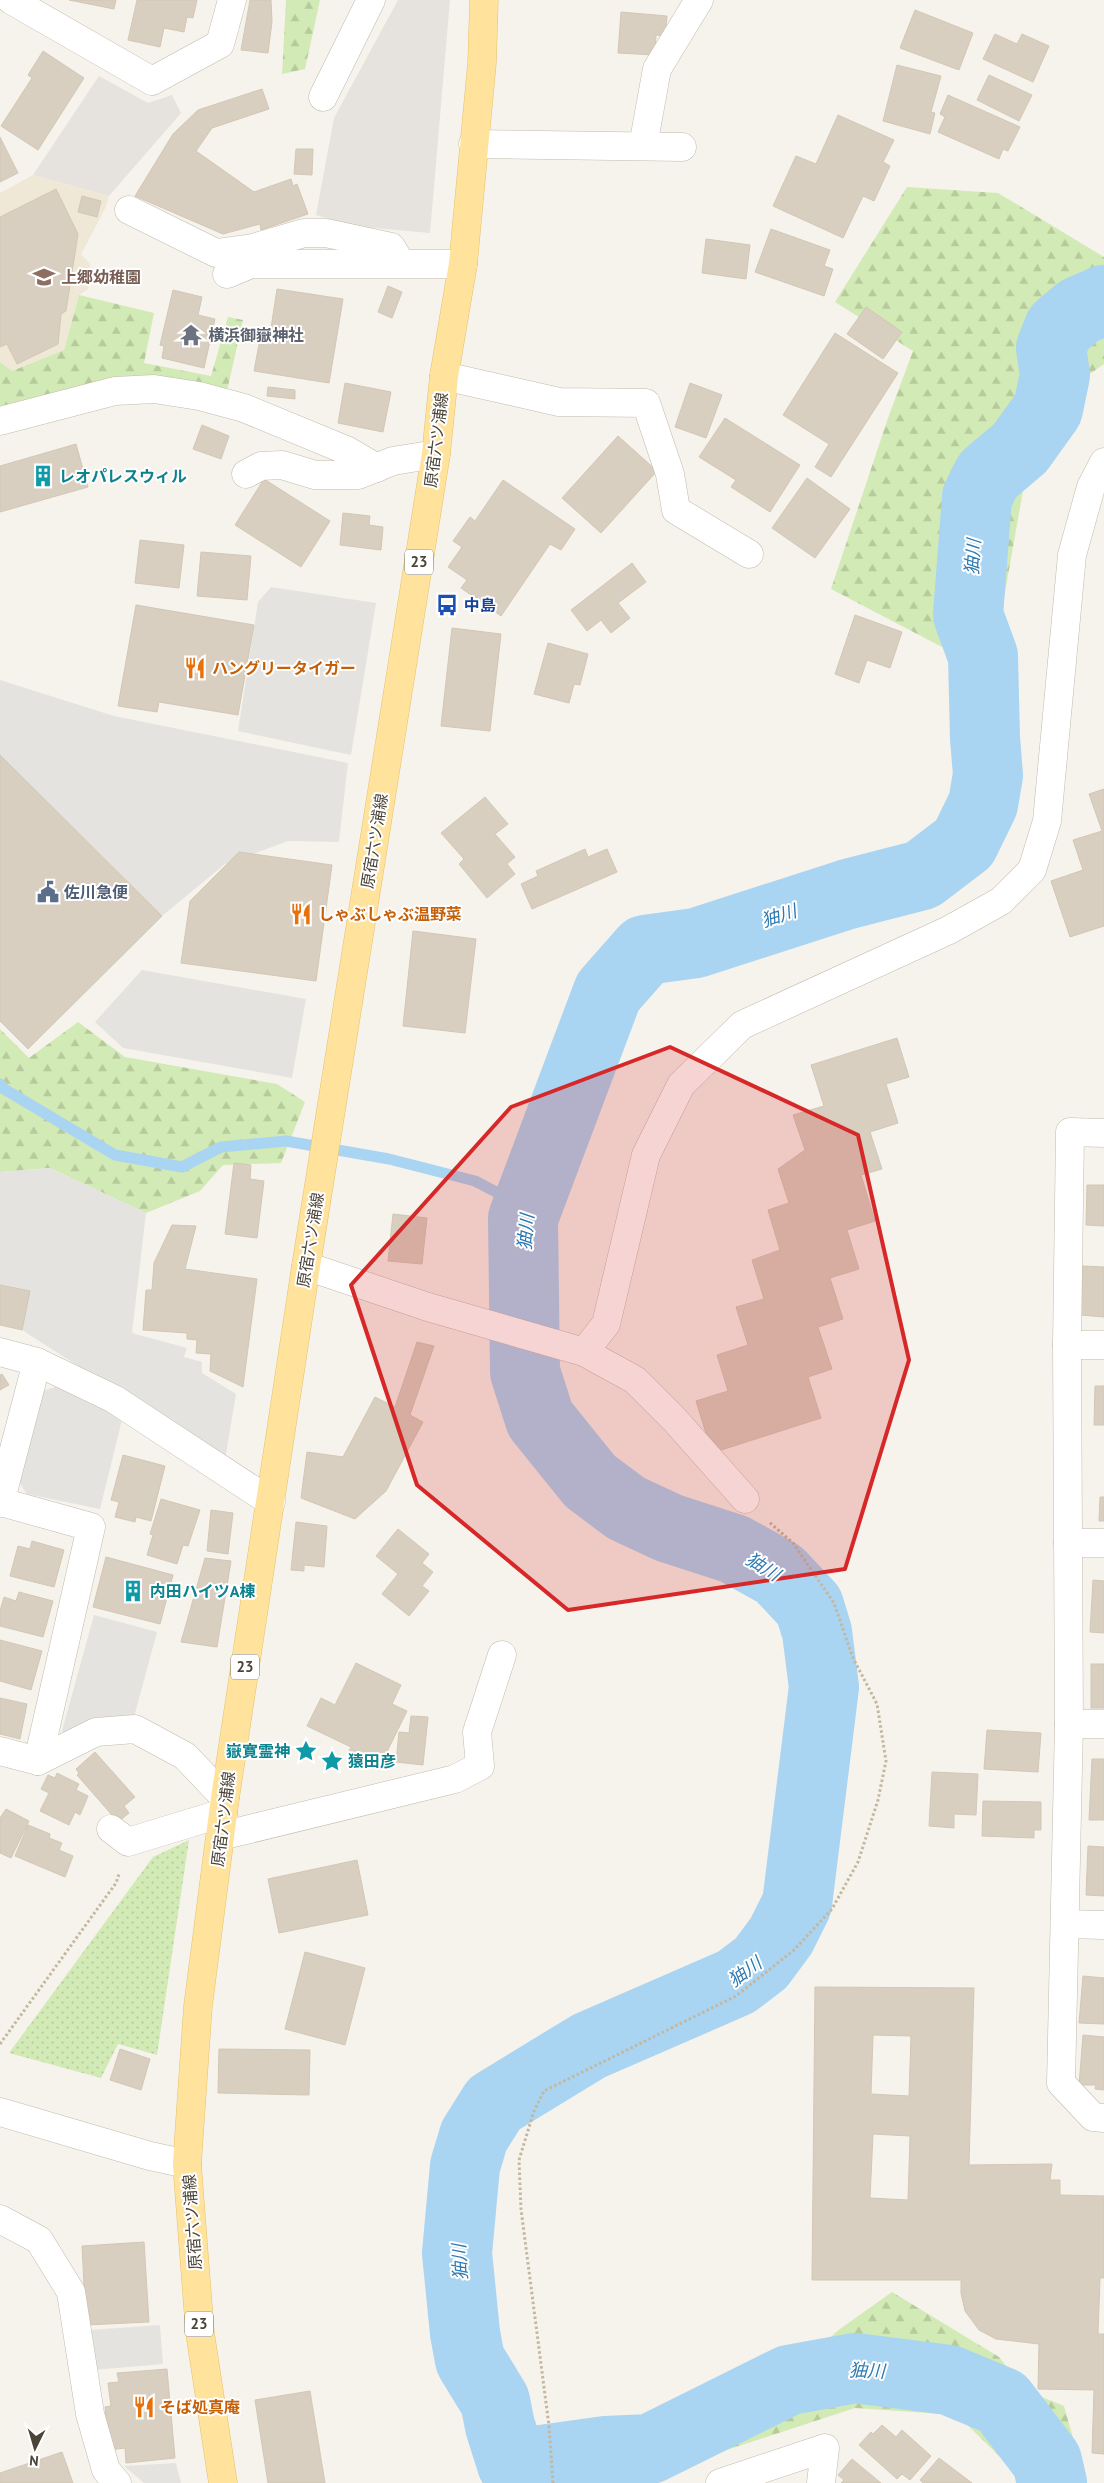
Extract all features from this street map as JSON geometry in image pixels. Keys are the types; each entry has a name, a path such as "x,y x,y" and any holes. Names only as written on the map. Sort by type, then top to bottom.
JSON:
{"main road":[{"name":"原宿六ツ浦線","path":"223,2483 200,2333 187,2164 198,2006 223,1816 306,1266 436,454 444,376 463,264 482,63 484,0"}],"street":[{"path":"0,7 6,0"},
{"path":"11,0 152,81 220,44 232,0"},
{"path":"323,97 371,0"},
{"path":"644,146 657,69 699,0"},
{"path":"473,144 682,148"},
{"path":"129,210 216,253 253,248 304,233 326,233 391,247 401,263"},
{"path":"227,274 251,264 463,264"},
{"path":"444,376 559,402 646,403 670,474 676,510 749,554"},
{"path":"0,421 115,391 154,389 199,396 244,408 348,450 376,468"},
{"path":"246,474 261,466 282,466 315,475 358,475 393,461 436,454"},
{"path":"584,1352 606,1324 646,1155 681,1085 742,1025 949,930 1001,901 1032,870 1047,821 1072,555 1091,487 1104,462"},
{"path":"1104,1133 1070,1132 1067,1345 1069,1724 1061,2083 1093,2118 1104,2118"},
{"path":"306,1266 428,1307 584,1352 635,1380 674,1419 745,1500"},
{"path":"1067,1345 1104,1345"},
{"path":"0,1352 37,1362 114,1399 271,1502"},
{"path":"37,1362 1,1503 91,1527 38,1761"},
{"path":"1068,1543 1104,1543"},
{"path":"120,1836 223,1816 455,1778 480,1766 477,1732 502,1655"},
{"path":"1069,1724 1104,1724"},
{"path":"0,1751 38,1761 96,1732 135,1729 185,1756 223,1816"},
{"path":"1065,1924 1104,1925"},
{"path":"0,2112 150,2156 187,2164"},
{"path":"0,2218 39,2240 71,2292 90,2414 106,2470 117,2483"},
{"path":"720,2483 825,2448 821,2483"}],"path":[{"path":"553,2483 549,2426 521,2209 519,2160 534,2111 544,2092 578,2073 736,1996 794,1950 832,1908 858,1862 878,1800 886,1761 877,1704 853,1658 834,1603 794,1543 745,1500"},
{"path":"0,2044 116,1883 120,1836"}],"highlighted area":[{"path":"670,1047 858,1135 909,1360 845,1569 568,1610 417,1485 351,1285 511,1107"}],"shaded area":[{"path":"398,0 450,0 430,233 351,226 316,215 334,118"},
{"path":"99,76 148,103 172,95 181,113 109,196 33,175"},
{"name":"上郷幼稚園","path":"33,175 109,196 105,209 81,254 90,264 88,289 79,295 64,350 12,371 0,362 0,193"},
{"path":"271,587 376,603 351,755 238,731 258,602"},
{"path":"0,680 114,716 348,763 339,842 288,841 225,864 162,916 0,755"},
{"path":"142,970 306,999 292,1078 123,1048 95,1022"},
{"path":"50,1168 146,1213 132,1333 187,1348 184,1357 202,1362 202,1373 236,1394 225,1460 22,1330 0,1285 0,1172"},
{"path":"62,1385 123,1416 100,1509 27,1494 19,1482 42,1391"},
{"path":"94,1615 157,1632 134,1717 111,1716 83,1724 67,1735 62,1731"},
{"path":"160,2325 163,2364 93,2370 90,2330"},
{"path":"176,2463 181,2483 144,2483 124,2466"}],"green space":[{"path":"286,0 320,0 305,69 282,74"},
{"path":"907,187 998,193 1104,257 1104,364 1037,411 1000,621 1008,672 971,694 967,660 831,589 888,418 913,351 835,302"},
{"path":"79,295 154,313 144,363 211,376 228,317 243,320 227,391 0,410 0,362 12,371 64,350"},
{"path":"78,1022 125,1057 277,1084 305,1102 281,1163 223,1165 200,1191 146,1213 50,1168 0,1172 0,1029 29,1058"},
{"path":"189,1840 157,2055 118,2044 101,2078 9,2053 153,1857"},
{"path":"892,2292 999,2357 1025,2390 1064,2406 1086,2483 1027,2483 957,2415 855,2408 684,2464 840,2329"}],"building":[{"path":"69,0 116,0 114,9"},
{"path":"137,0 197,0 193,18 187,17 184,32 164,28 160,47 128,40"},
{"path":"250,0 271,0 272,22 268,53 241,50"},
{"path":"915,10 973,33 959,70 900,48"},
{"path":"621,12 667,16 665,36 656,35 655,55 618,53"},
{"path":"995,34 1017,44 1022,34 1049,46 1033,82 983,59"},
{"path":"43,51 84,78 38,150 1,126 32,78 28,75"},
{"path":"897,65 941,76 931,112 935,113 930,134 883,121"},
{"path":"989,75 1032,95 1019,121 977,100"},
{"path":"262,89 269,109 212,128 196,151 254,192 291,179 293,186 297,184 308,214 261,230 260,224 223,234 135,196 173,134 198,110"},
{"path":"948,95 1020,127 1008,151 1003,149 999,159 938,132 945,117 940,114"},
{"path":"838,115 894,140 883,162 890,166 874,201 863,196 843,238 773,206 796,156 816,164"},
{"path":"0,137 18,173 0,182"},
{"path":"296,149 313,149 312,175 294,174"},
{"name":"上郷幼稚園","path":"56,189 78,234 66,311 61,314 58,344 17,364 7,344 0,347 0,217"},
{"path":"82,196 101,201 97,217 78,212"},
{"path":"771,229 830,250 824,266 833,269 824,296 755,272"},
{"path":"706,239 750,245 746,279 702,273"},
{"path":"388,286 402,292 392,318 378,312"},
{"path":"277,289 343,299 329,383 254,371 260,339 269,341"},
{"path":"173,290 202,297 198,315 215,319 204,368 162,358 164,346 160,345"},
{"path":"866,307 902,332 883,359 847,334"},
{"path":"835,333 898,373 831,477 815,467 829,444 783,415"},
{"path":"345,383 391,392 383,432 338,423"},
{"path":"690,383 722,395 706,438 675,427"},
{"path":"268,387 295,390 295,399 267,396"},
{"path":"725,418 800,465 770,512 731,487 736,480 699,457"},
{"path":"202,425 229,436 221,459 193,449"},
{"path":"618,436 657,471 601,533 562,498"},
{"name":"レオパレスウィル","path":"76,444 88,487 0,512 0,466"},
{"path":"807,478 850,509 815,558 772,528"},
{"path":"264,479 330,521 301,567 235,525"},
{"path":"503,480 575,529 561,550 550,544 501,616 461,588 467,580 448,567 462,547 453,541 470,517 475,521"},
{"path":"343,513 370,516 369,525 383,527 381,550 340,545"},
{"path":"140,540 184,545 179,588 135,583"},
{"path":"201,552 251,556 247,600 197,596"},
{"path":"632,563 646,582 618,603 630,618 611,633 601,620 587,631 571,610"},
{"path":"136,605 254,625 238,715 159,702 157,712 118,706"},
{"path":"855,615 902,632 890,668 867,660 859,683 835,674"},
{"path":"452,628 501,634 490,731 441,726"},
{"path":"548,643 588,654 580,685 574,684 569,703 534,694"},
{"path":"0,755 162,916 28,1049 0,1021"},
{"path":"1104,789 1104,926 1070,937 1051,881 1083,870 1073,840 1102,831 1089,794"},
{"path":"485,797 508,824 495,834 515,857 507,864 515,874 487,898 459,864 464,859 441,833"},
{"path":"585,849 588,857 607,849 617,872 532,909 521,884 538,876 536,871"},
{"path":"239,852 332,865 316,981 181,963 190,901"},
{"path":"413,931 476,939 465,1033 403,1026"},
{"path":"897,1038 909,1077 886,1084 898,1123 870,1132 882,1169 861,1175 875,1221 847,1230 859,1269 830,1278 843,1319 818,1327 832,1369 808,1377 821,1418 712,1453 696,1401 728,1391 717,1355 748,1345 736,1307 764,1299 752,1260 780,1250 768,1210 789,1203 778,1169 805,1150 793,1115 824,1106 811,1065"},
{"path":"234,1163 251,1165 250,1179 264,1181 257,1238 225,1234"},
{"path":"1087,1185 1104,1185 1104,1226 1086,1225"},
{"path":"393,1214 427,1218 422,1264 388,1261"},
{"path":"172,1225 196,1226 185,1269 257,1279 243,1387 210,1371 211,1354 196,1353 197,1340 187,1339 187,1333 143,1330 146,1290 152,1290 154,1263"},
{"path":"1082,1266 1104,1267 1104,1317 1080,1315"},
{"path":"0,1285 30,1291 22,1330 0,1325"},
{"path":"417,1342 434,1346 410,1415 423,1422 386,1491 355,1519 301,1498 307,1452 343,1457 375,1397 395,1407"},
{"path":"2,1374 9,1385 0,1390 0,1375"},
{"path":"1095,1386 1104,1386 1104,1425 1094,1425"},
{"path":"123,1455 165,1466 151,1521 136,1517 135,1522 115,1517 119,1502 111,1500"},
{"path":"1100,1497 1104,1497 1104,1521 1099,1521"},
{"path":"161,1499 200,1510 188,1546 183,1545 177,1564 147,1555 153,1535 150,1534"},
{"path":"211,1510 233,1513 228,1554 207,1551"},
{"path":"296,1522 327,1526 324,1567 304,1565 304,1571 291,1570"},
{"path":"398,1529 429,1554 422,1563 433,1572 422,1586 429,1591 409,1616 382,1594 398,1574 376,1556"},
{"path":"32,1541 64,1550 54,1587 10,1576 18,1546 30,1549"},
{"name":"内田ハイツA棟","path":"106,1557 173,1575 160,1624 93,1607"},
{"path":"205,1558 231,1561 217,1647 181,1642"},
{"path":"1093,1580 1104,1581 1104,1633 1090,1632"},
{"path":"19,1592 53,1601 43,1637 0,1626 0,1611 4,1597 16,1601"},
{"path":"0,1640 42,1651 31,1690 0,1681"},
{"path":"356,1663 401,1685 392,1704 407,1711 380,1766 349,1751 351,1747 307,1726 321,1698 335,1705"},
{"path":"1091,1664 1104,1664 1104,1708 1091,1708"},
{"path":"0,1698 27,1704 20,1739 0,1734"},
{"path":"411,1716 428,1717 423,1765 396,1762 399,1732 409,1733"},
{"path":"987,1730 1041,1733 1038,1772 984,1769"},
{"path":"95,1752 135,1797 124,1806 129,1813 118,1822 77,1775 79,1773 76,1769"},
{"path":"1092,1759 1104,1759 1104,1820 1089,1820"},
{"path":"932,1772 978,1774 976,1815 954,1814 954,1828 929,1826"},
{"path":"57,1773 79,1784 76,1790 88,1796 80,1815 75,1812 69,1825 40,1811 49,1793 41,1789 48,1775 55,1778"},
{"path":"983,1801 1041,1802 1041,1830 1034,1830 1034,1838 982,1836"},
{"path":"6,1809 29,1821 11,1858 0,1853 0,1818"},
{"path":"28,1825 50,1834 49,1838 62,1843 59,1850 73,1856 65,1877 15,1856"},
{"path":"1088,1846 1104,1847 1104,1896 1086,1895"},
{"path":"357,1860 368,1915 279,1933 268,1879"},
{"path":"305,1952 365,1968 345,2045 285,2029"},
{"path":"1083,1976 1104,1978 1104,2024 1079,2023"},
{"path":"815,1987 974,1988 969,2165 1052,2164 1050,2180 1060,2180 1060,2195 1104,2196 1104,2278 1100,2278 1098,2334 1104,2334 1104,2454 1092,2453 1094,2390 1038,2389 1039,2344 996,2339 979,2330 965,2311 961,2293 961,2280 812,2280","holes":["873,2035 911,2036 909,2096 871,2094","873,2134 910,2136 908,2200 870,2198"]},
{"path":"1083,2035 1104,2037 1104,2090 1095,2089 1096,2085 1079,2085"},
{"path":"120,2049 150,2059 141,2090 110,2080"},
{"path":"219,2049 310,2050 309,2095 218,2093"},
{"path":"144,2242 149,2322 86,2325 82,2246"},
{"path":"167,2369 175,2458 126,2463 125,2448 109,2450 105,2407 111,2406 108,2383 119,2382 117,2373"},
{"path":"310,2391 325,2483 268,2483 255,2400"},
{"path":"882,2425 896,2437 902,2430 931,2456 910,2480 902,2474 897,2479 859,2445 871,2432 873,2434"},
{"path":"62,2452 73,2483 0,2483 0,2473"},
{"path":"939,2458 972,2483 923,2483 920,2480"},
{"path":"852,2459 881,2483 841,2483 844,2480 838,2475"}],"waterway":[{"name":"㹨川","path":"1052,2483 1047,2461 1002,2402 949,2380 855,2368 789,2380 650,2449 606,2451 512,2464 500,2426 495,2401 470,2360 465,2333 457,2253 465,2166 474,2136 494,2104 589,2046 736,1982 761,1963 781,1936 797,1904 824,1687 817,1632 809,1606 779,1574 734,1549 669,1528 626,1508 590,1481 540,1419 525,1372 523,1218 608,992 645,950 696,943 848,894 922,875 964,843 983,804 988,775 983,656 968,615 977,497 988,475 1020,448 1048,409 1055,375 1051,348 1059,328 1079,311 1104,300"},
{"path":"0,1084 4,1089 115,1155 182,1167 221,1147 286,1141 389,1159 475,1181 527,1208"}],"place":[{"name":"上郷幼稚園","path":"44,277"},
{"name":"横浜御嶽神社","path":"191,335"},
{"name":"レオパレスウィル","path":"43,476"},
{"name":"中島","path":"447,605"},
{"name":"ハングリータイガー","path":"195,668"},
{"name":"佐川急便","path":"48,892"},
{"name":"しゃぶしゃぶ温野菜","path":"301,914"},
{"name":"内田ハイツA棟","path":"133,1591"},
{"name":"嶽寛霊神","path":"306,1751"},
{"name":"猿田彦","path":"332,1761"},
{"name":"そば処真庵","path":"144,2407"}]}
